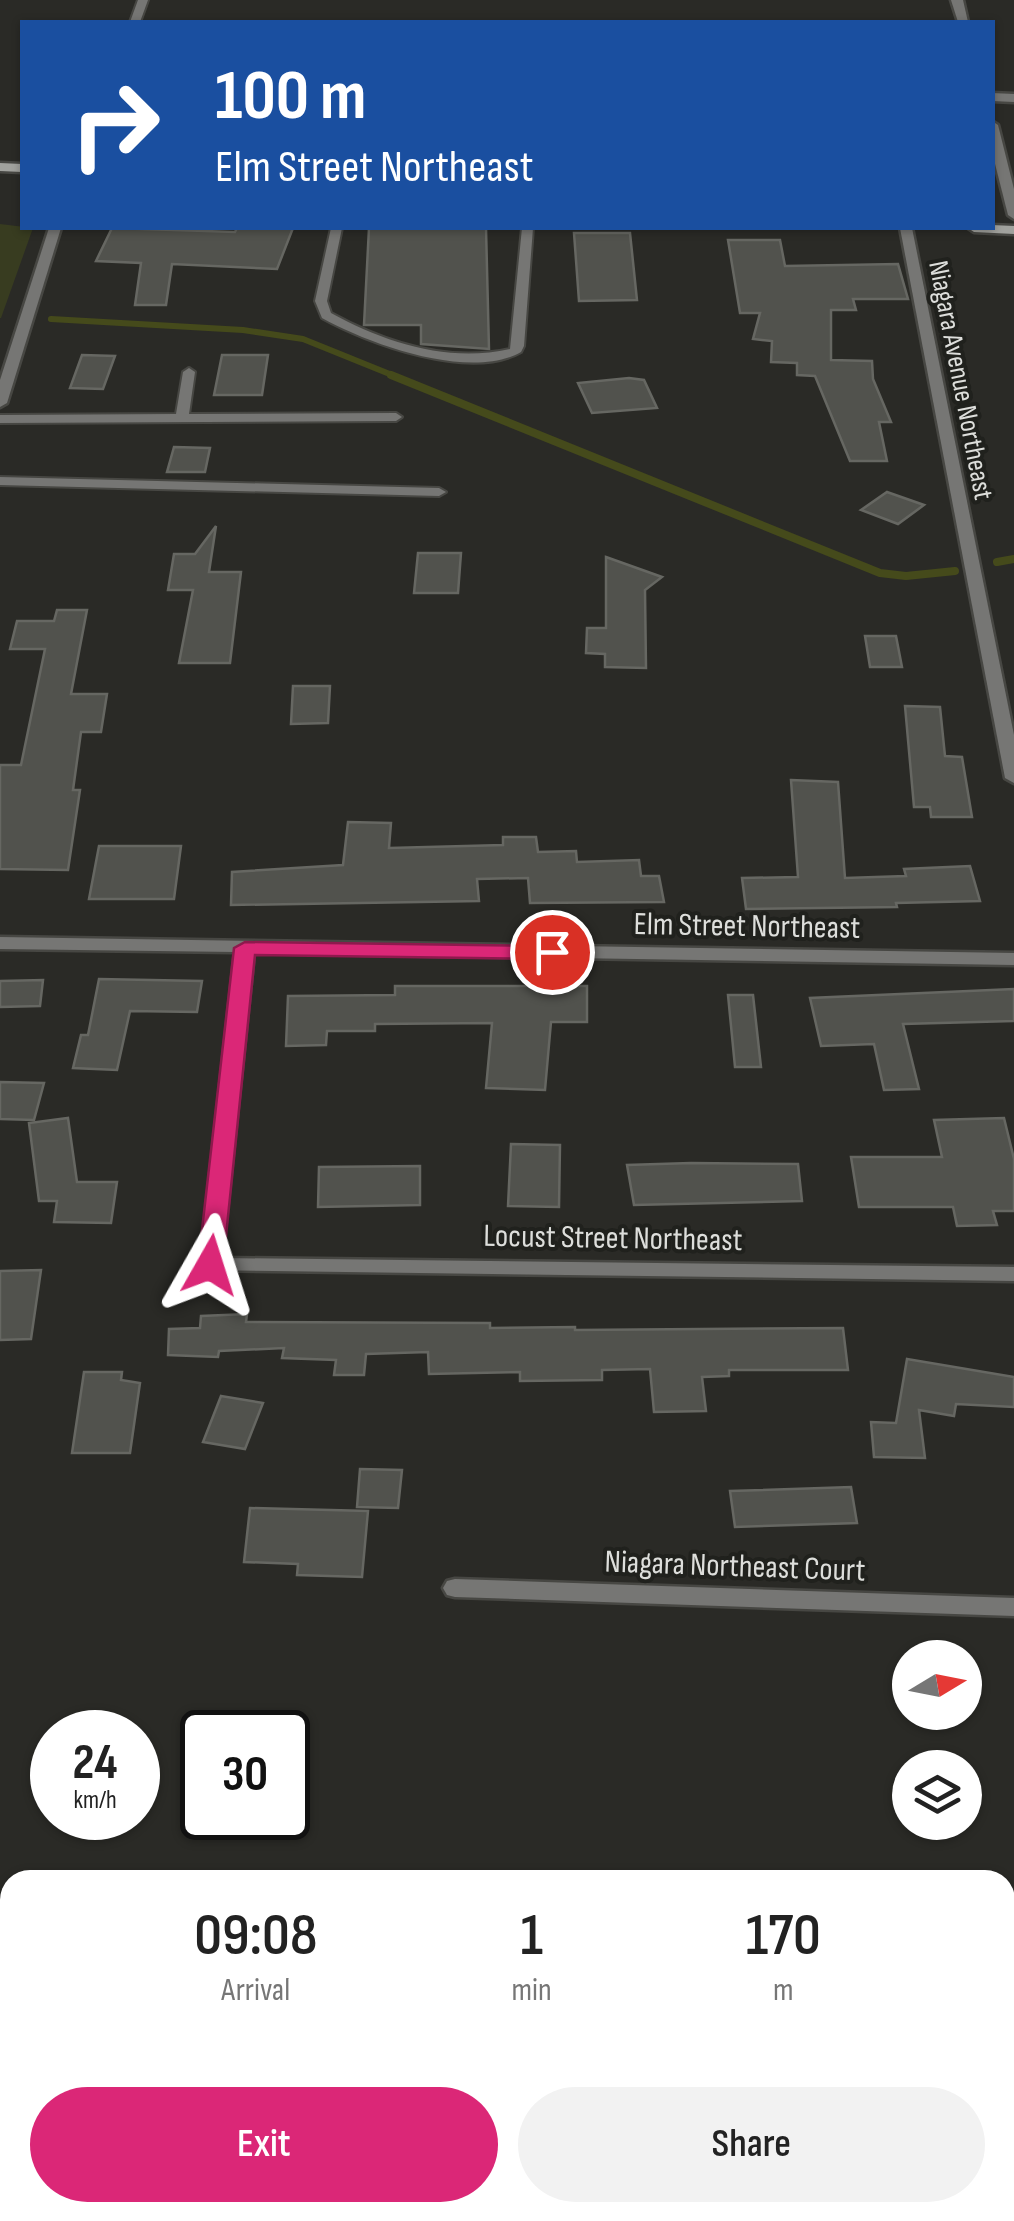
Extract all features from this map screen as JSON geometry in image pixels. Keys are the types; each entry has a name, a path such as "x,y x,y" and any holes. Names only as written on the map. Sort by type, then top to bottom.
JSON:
{"street":[{"path":"995,137 1014,215"},
{"path":"0,403 53,230"},
{"name":"Niagara Avenue Northeast","path":"906,230 1014,778"},
{"name":"Elm Street Northeast","path":"0,943 1014,959"},
{"name":"Locust Street Northeast","path":"245,948 210,1265 1014,1274"},
{"name":"Niagara Northeast Court","path":"455,1588 1014,1607"}],"lane":[{"path":"336,230 320,301 326,316 395,348 486,356 514,352 518,346 528,230"},
{"path":"182,418 189,372"},
{"path":"0,419 396,417"},
{"path":"0,482 439,492"}],"green space":[{"path":"0,224 32,230 0,318"}],"building":[{"path":"111,230 292,230 277,269 172,264 166,305 135,305 141,263 96,261"},
{"path":"369,230 486,230 489,349 421,344 421,325 364,325"},
{"path":"574,233 630,233 637,300 579,301"},
{"path":"728,240 780,240 785,266 898,264 908,299 853,299 856,310 831,310 831,360 872,361 873,379 891,422 879,422 887,461 850,461 815,376 797,375 797,363 771,362 772,341 753,339 760,313 740,313"},
{"path":"82,355 115,356 103,389 70,388"},
{"path":"222,355 268,355 262,395 214,395"},
{"path":"644,380 657,408 592,413 578,383"},
{"path":"174,447 210,448 205,472 167,472"},
{"path":"887,492 924,505 898,524 861,510"},
{"path":"216,526 209,572 241,572 230,663 179,663 193,590 168,590 174,554 195,554"},
{"path":"418,553 461,553 458,593 414,593"},
{"path":"606,557 662,577 645,590 646,668 605,667 605,654 586,653 587,628 606,628"},
{"path":"57,610 87,610 71,694 107,694 101,732 81,732 73,790 80,790 68,870 0,869 0,765 21,765 45,649 10,649 17,621 54,621"},
{"path":"865,636 896,636 902,667 870,667"},
{"path":"293,686 330,686 328,723 291,724"},
{"path":"905,706 940,707 945,756 962,757 972,817 931,817 930,807 914,807"},
{"path":"791,780 838,782 845,878 906,876 904,869 970,866 980,901 896,903 897,907 746,909 742,878 798,877"},
{"path":"348,822 391,823 389,848 503,845 503,837 536,837 538,852 576,851 577,862 639,860 641,876 659,876 664,902 530,903 528,878 477,879 479,901 231,905 232,872 343,865"},
{"path":"99,846 181,846 174,899 89,899"},
{"path":"99,979 202,981 197,1012 130,1011 117,1070 73,1068 81,1035 88,1035"},
{"path":"43,980 40,1006 0,1007 0,981"},
{"path":"395,986 587,986 587,1022 551,1022 545,1090 486,1088 492,1023 375,1024 375,1031 327,1031 326,1045 286,1046 288,996 395,995"},
{"path":"1014,989 1014,1021 903,1024 919,1089 884,1090 874,1044 821,1046 810,998"},
{"path":"728,995 753,995 761,1067 735,1067"},
{"path":"0,1082 44,1083 34,1120 0,1119"},
{"path":"68,1118 77,1182 117,1182 111,1223 54,1222 57,1201 39,1201 29,1123"},
{"path":"1004,1118 1014,1159 1014,1211 993,1211 997,1225 957,1226 953,1207 859,1207 851,1157 942,1157 934,1120"},
{"path":"511,1144 560,1145 559,1207 508,1206"},
{"path":"798,1164 802,1201 634,1205 627,1165"},
{"path":"420,1166 420,1205 318,1207 319,1167"},
{"path":"41,1270 31,1339 0,1340 0,1271"},
{"path":"247,1314 246,1322 490,1323 490,1328 575,1330 843,1328 848,1370 729,1370 729,1376 702,1377 706,1411 654,1412 650,1369 602,1370 602,1380 520,1381 520,1372 429,1374 428,1352 366,1354 364,1375 334,1375 336,1360 282,1358 284,1348 219,1351 218,1357 168,1355 169,1329 200,1328 201,1316"},
{"path":"907,1359 1014,1377 1014,1407 956,1404 954,1416 919,1410 925,1458 874,1457 871,1422 896,1423"},
{"path":"84,1372 122,1372 121,1380 140,1383 130,1453 72,1453"},
{"path":"221,1396 263,1403 245,1449 203,1442"},
{"path":"360,1469 402,1470 398,1508 357,1507"},
{"path":"851,1487 857,1523 735,1527 730,1491"},
{"path":"250,1508 368,1511 362,1577 297,1575 298,1564 244,1562"}],"waterway":[{"path":"51,319 243,330 303,339 397,377"},
{"path":"391,375 880,573 906,576 955,571"},
{"path":"997,562 1014,559"}],"route":[{"path":"210,1265 245,948 552,952"}]}
